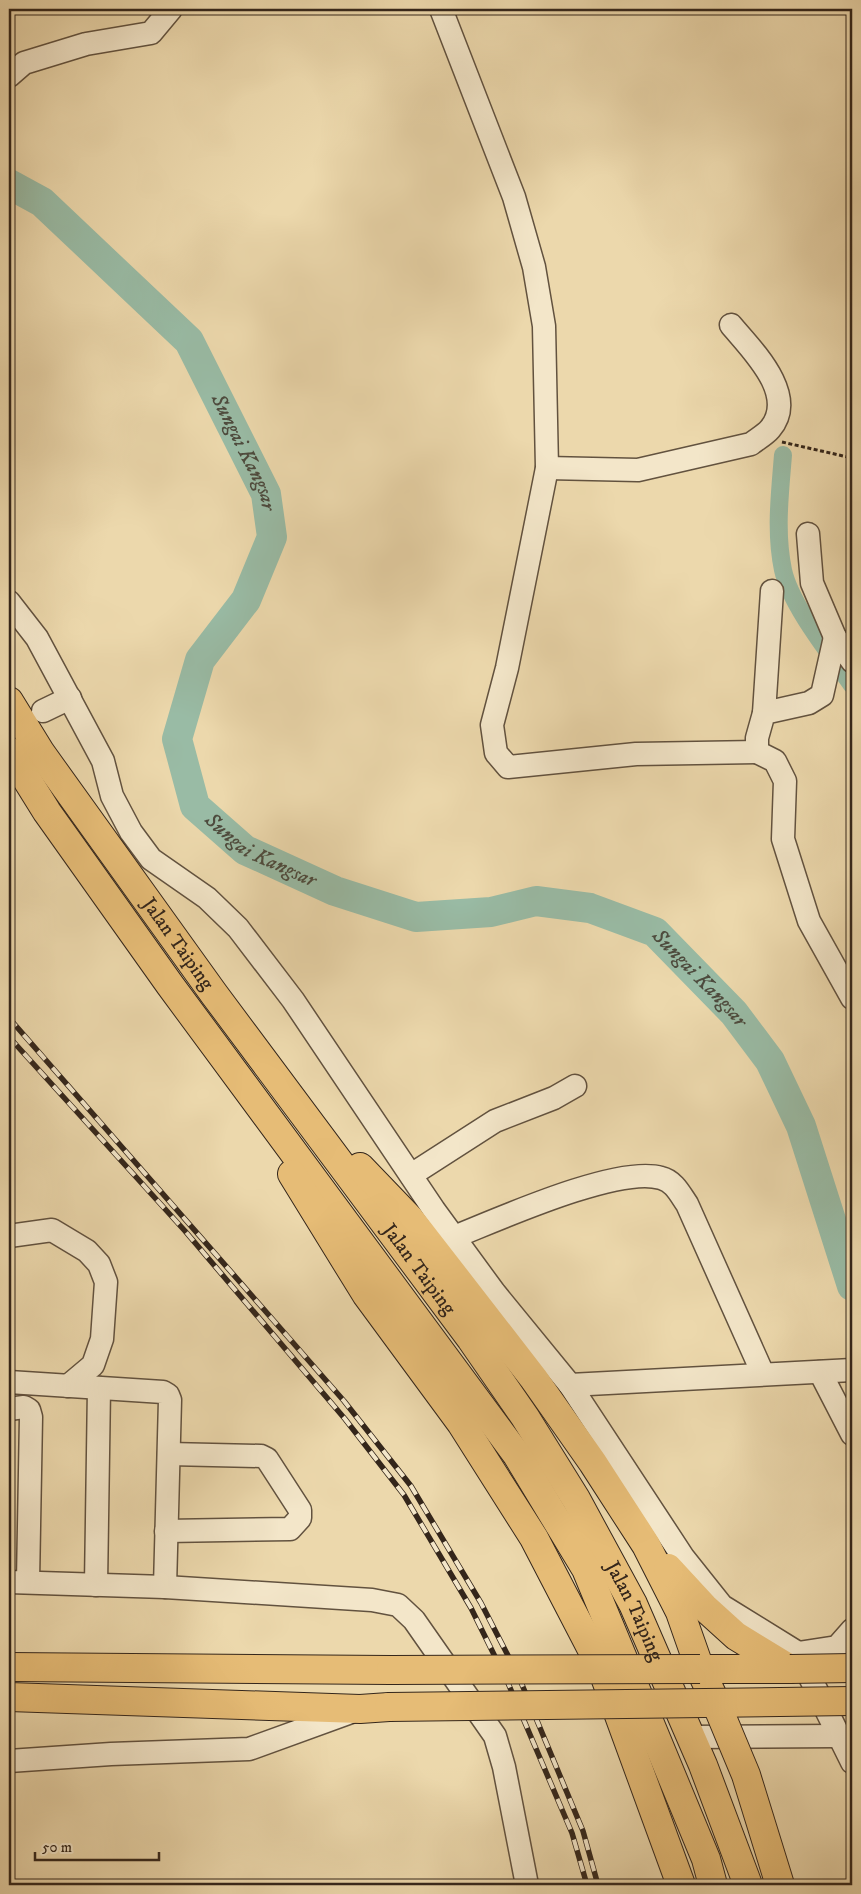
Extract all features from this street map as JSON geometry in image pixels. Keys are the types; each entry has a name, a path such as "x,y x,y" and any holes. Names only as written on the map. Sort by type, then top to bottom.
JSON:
{"highway":[{"name":"Jalan Taiping","path":"9,701 46,760 214,994 471,1339 525,1417 576,1499 633,1604 691,1737 748,1885"},
{"name":"Jalan Taiping","path":"9,751 53,820 170,985 516,1455 586,1569 706,1859 713,1885"},
{"path":"262,1109 283,1157 306,1199 366,1294 461,1422 534,1538 602,1669 682,1885"},
{"path":"317,1130 365,1172 410,1218 534,1379 593,1463 646,1545 680,1612 700,1669 716,1702 746,1776 780,1885"},
{"path":"646,1545 704,1607 736,1636 794,1661"},
{"path":"9,1667 391,1670 700,1669 794,1661 852,1668"},
{"path":"9,1697 360,1709 852,1700"}],"street":[{"path":"9,76 24,63 86,44 151,32 172,9"},
{"path":"441,9 514,197 534,267 544,326 547,468 507,668 492,725 496,753 508,767 636,754 757,752 775,761 785,782 783,839 809,921 852,998"},
{"path":"547,468 638,470 751,444 770,429 777,412 778,391 766,367 731,325"},
{"path":"808,534 812,583 834,641 852,661"},
{"path":"757,752 757,738 764,712 772,591"},
{"path":"9,602 37,638 104,761 112,796 131,832 151,859 207,898 238,928 293,1000 454,1237 494,1292 570,1385 683,1557 722,1606 794,1661 852,1762"},
{"path":"764,712 809,703 822,694 834,641"},
{"path":"42,712 70,698"},
{"path":"411,1175 495,1121 508,1114 554,1098 575,1086"},
{"path":"454,1237 580,1189 626,1178 648,1176 662,1178 674,1185 687,1204 763,1374"},
{"path":"9,1236 52,1230 88,1251 99,1264 106,1282 102,1338 93,1365 68,1386"},
{"path":"570,1385 835,1371 852,1434"},
{"path":"9,1382 163,1392 168,1395 170,1400 165,1587"},
{"path":"96,1585 98,1388"},
{"path":"17,1408 29,1410 31,1417 18,1581 165,1587 372,1600 398,1605 414,1620 495,1736 504,1767 527,1885"},
{"path":"166,1531 290,1529 300,1518 300,1510 269,1462 261,1456 169,1454"},
{"path":"794,1661 837,1647 852,1630"},
{"path":"9,1761 249,1749 360,1709"},
{"path":"691,1737 838,1736"}],"path":[{"path":"761,436 800,448 852,458"}],"waterway":[{"name":"Sungai Kangsar","path":"9,184 42,202 189,341 266,494 272,537 246,600 200,660 177,739 195,806 245,850 335,891 416,917 491,912 536,901 590,908 655,932 734,1013 770,1061 801,1126 852,1286"},
{"path":"783,455 779,541 787,584 803,614 852,685"}],"railway":[{"path":"9,1018 344,1401 411,1486 481,1603 518,1675 583,1831 598,1885"},
{"path":"9,1037 185,1231 345,1419 404,1495 471,1608 508,1683 572,1833 587,1885"}]}
